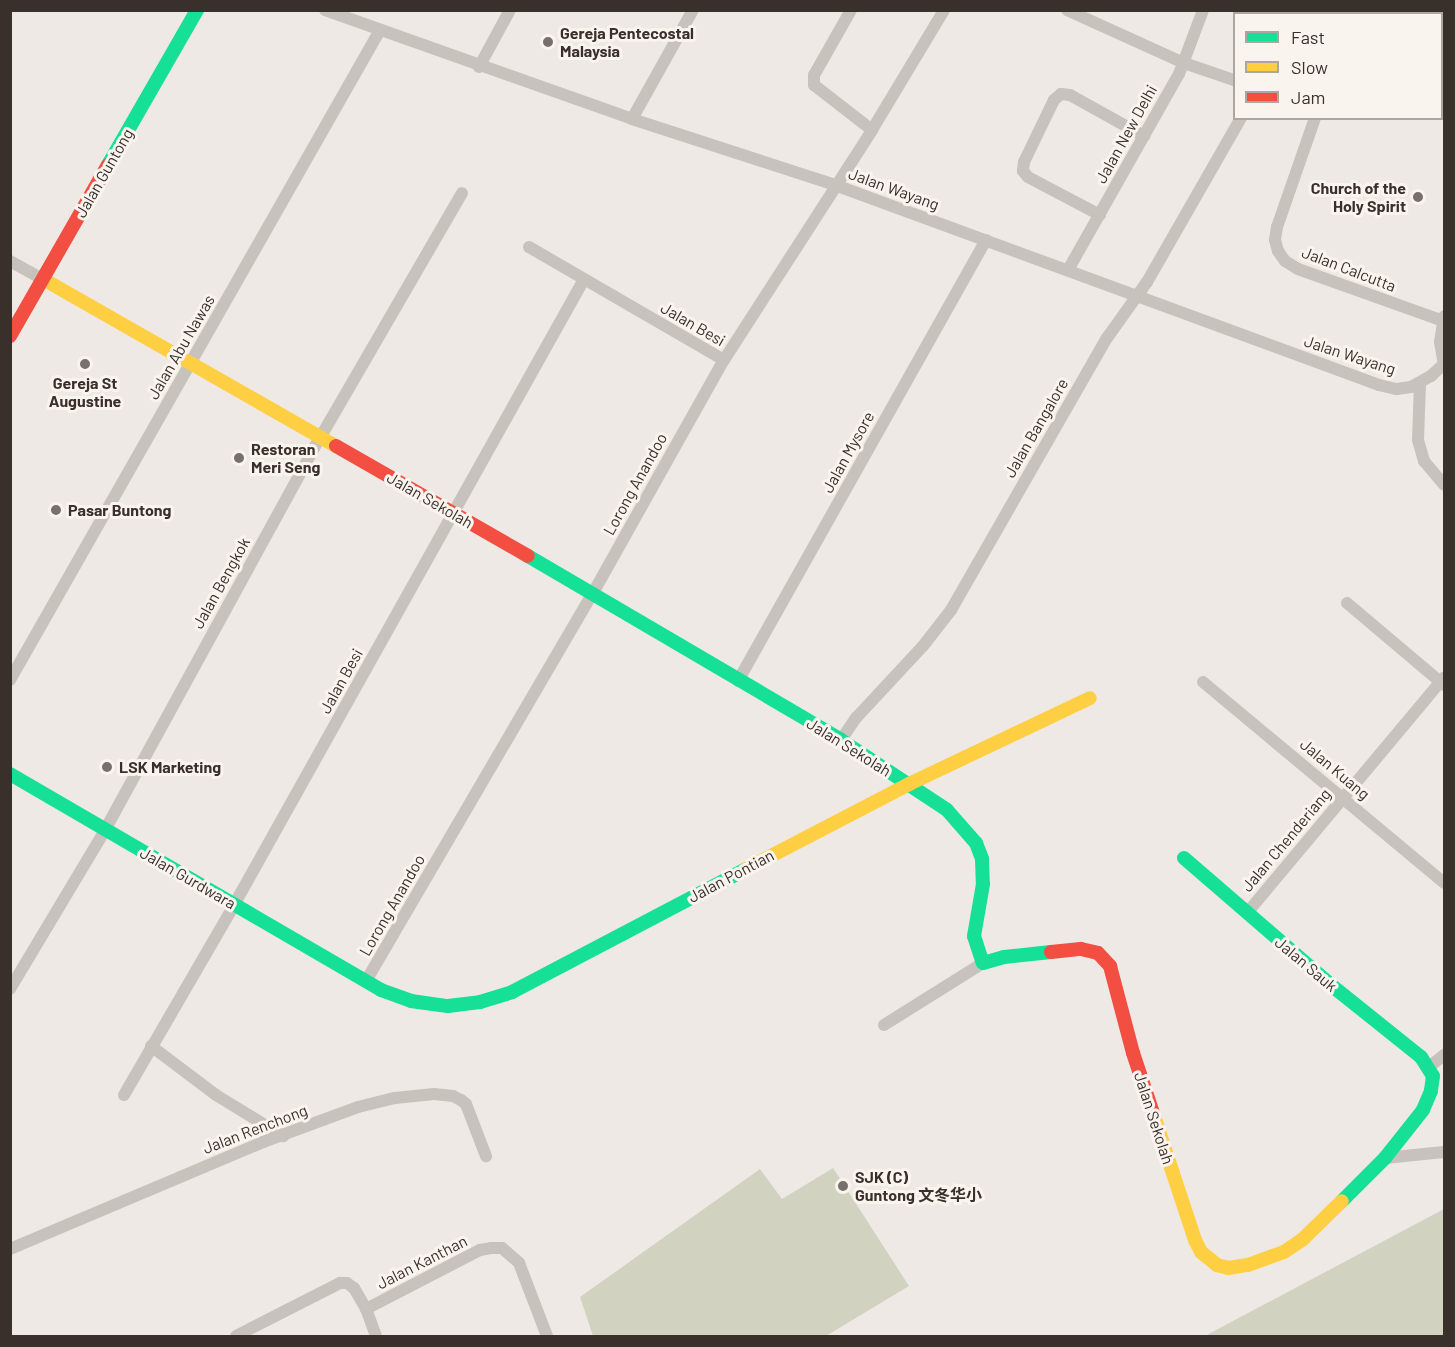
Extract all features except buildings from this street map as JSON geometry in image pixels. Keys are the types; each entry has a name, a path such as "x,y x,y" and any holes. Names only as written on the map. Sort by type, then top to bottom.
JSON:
{"street":[{"name":"Jalan Guntong","path":"10,336 197,10"},
{"name":"Jalan Wayang","path":"325,10 479,67 835,185 1379,385 1396,388 1420,383 1444,365"},
{"path":"479,67 510,10"},
{"path":"632,119 693,10"},
{"path":"851,10 814,75 814,86 872,130"},
{"path":"1067,10 1184,63 1233,80"},
{"name":"Jalan New Delhi","path":"1068,270 1184,63 1203,10"},
{"name":"Lorong Anandoo","path":"366,981 593,593 724,360 872,130 943,11"},
{"name":"Jalan Abu Nawas","path":"10,680 380,30"},
{"path":"1100,215 1028,177 1023,171 1024,162 1054,100 1061,94 1070,95 1144,136"},
{"name":"Jalan Bangalore","path":"841,740 856,718 923,646 951,610 1107,338 1137,296 1239,120"},
{"name":"Jalan Calcutta","path":"1314,120 1277,227 1275,240 1278,251 1285,261 1298,269 1444,318"},
{"name":"Jalan Bengkok","path":"10,989 105,830 320,438 462,193"},
{"name":"Jalan Mysore","path":"738,681 986,240"},
{"name":"Jalan Besi","path":"529,248 724,360"},
{"name":"Jalan Sekolah","path":"10,261 593,593 841,740 947,810 976,843 982,859 983,884 975,936 983,963 1004,957 1081,949 1098,953 1110,966 1133,1053 1190,1225 1202,1252 1217,1265 1228,1268 1248,1265 1284,1252 1303,1239 1400,1142 1423,1110 1431,1091 1432,1076 1429,1066"},
{"name":"Jalan Besi","path":"124,1095 234,905 584,281"},
{"path":"1444,318 1440,342 1444,365"},
{"path":"1420,383 1418,440 1424,461 1444,485"},
{"path":"1347,603 1443,682"},
{"name":"Jalan Kuang","path":"1203,682 1444,883"},
{"name":"Jalan Chenderiang","path":"1247,913 1343,797 1443,682"},
{"name":"Jalan Pontian","path":"366,981 411,1001 448,1006 480,1002 512,992 909,784 1090,698"},
{"name":"Jalan Gurdwara","path":"10,774 366,981"},
{"name":"Jalan Sauk","path":"1184,858 1331,985 1421,1056 1429,1066"},
{"path":"884,1025 983,963"},
{"path":"151,1046 216,1095 283,1136"},
{"path":"1429,1066 1444,1055"},
{"name":"Jalan Renchong","path":"10,1249 283,1136 358,1107 395,1098 444,1095 453,1096 466,1104 486,1156"},
{"path":"1385,1158 1444,1152"},
{"name":"Jalan Kanthan","path":"366,1310 480,1250 501,1248 519,1263 546,1336"},
{"name":"Jalan Kanthan","path":"236,1336 340,1283 347,1283 354,1288 376,1336"}],"green space":[{"path":"833,1168 909,1286 826,1336 593,1336 580,1297 760,1169 782,1199"},
{"path":"1444,1209 1444,1336 1205,1336 1218,1329"}],"traffic: fast":[{"path":"108,165 197,10"},
{"path":"1367,10 1372,12"},
{"path":"528,556 841,740 947,810 976,843 982,859 983,884 974,936 983,963 1004,957 1051,952"},
{"path":"10,774 381,990 411,1001 448,1006 480,1002 512,992 746,869"},
{"path":"1184,858 1331,985 1421,1057 1433,1076 1431,1091 1423,1110 1385,1158 1342,1201"}],"traffic: slow":[{"path":"43,279 336,446"},
{"path":"746,869 909,784 1090,698"},
{"path":"1153,1113 1195,1240 1201,1252 1217,1265 1228,1268 1248,1265 1284,1252 1303,1239 1342,1201"}],"traffic: jam":[{"path":"10,336 108,165"},
{"path":"336,446 528,556"},
{"path":"1051,952 1081,949 1098,953 1110,966 1133,1053 1153,1113"}],"place":[{"name":"Gereja Pentecostal Malaysia","path":"548,42"},
{"name":"Church of the Holy Spirit","path":"1418,197"},
{"name":"Gereja St Augustine","path":"85,364"},
{"name":"Restoran Meri Seng","path":"239,458"},
{"name":"Pasar Buntong","path":"56,510"},
{"name":"LSK Marketing","path":"107,767"},
{"name":"SJK (C) Guntong 文冬华小","path":"843,1186"}]}
